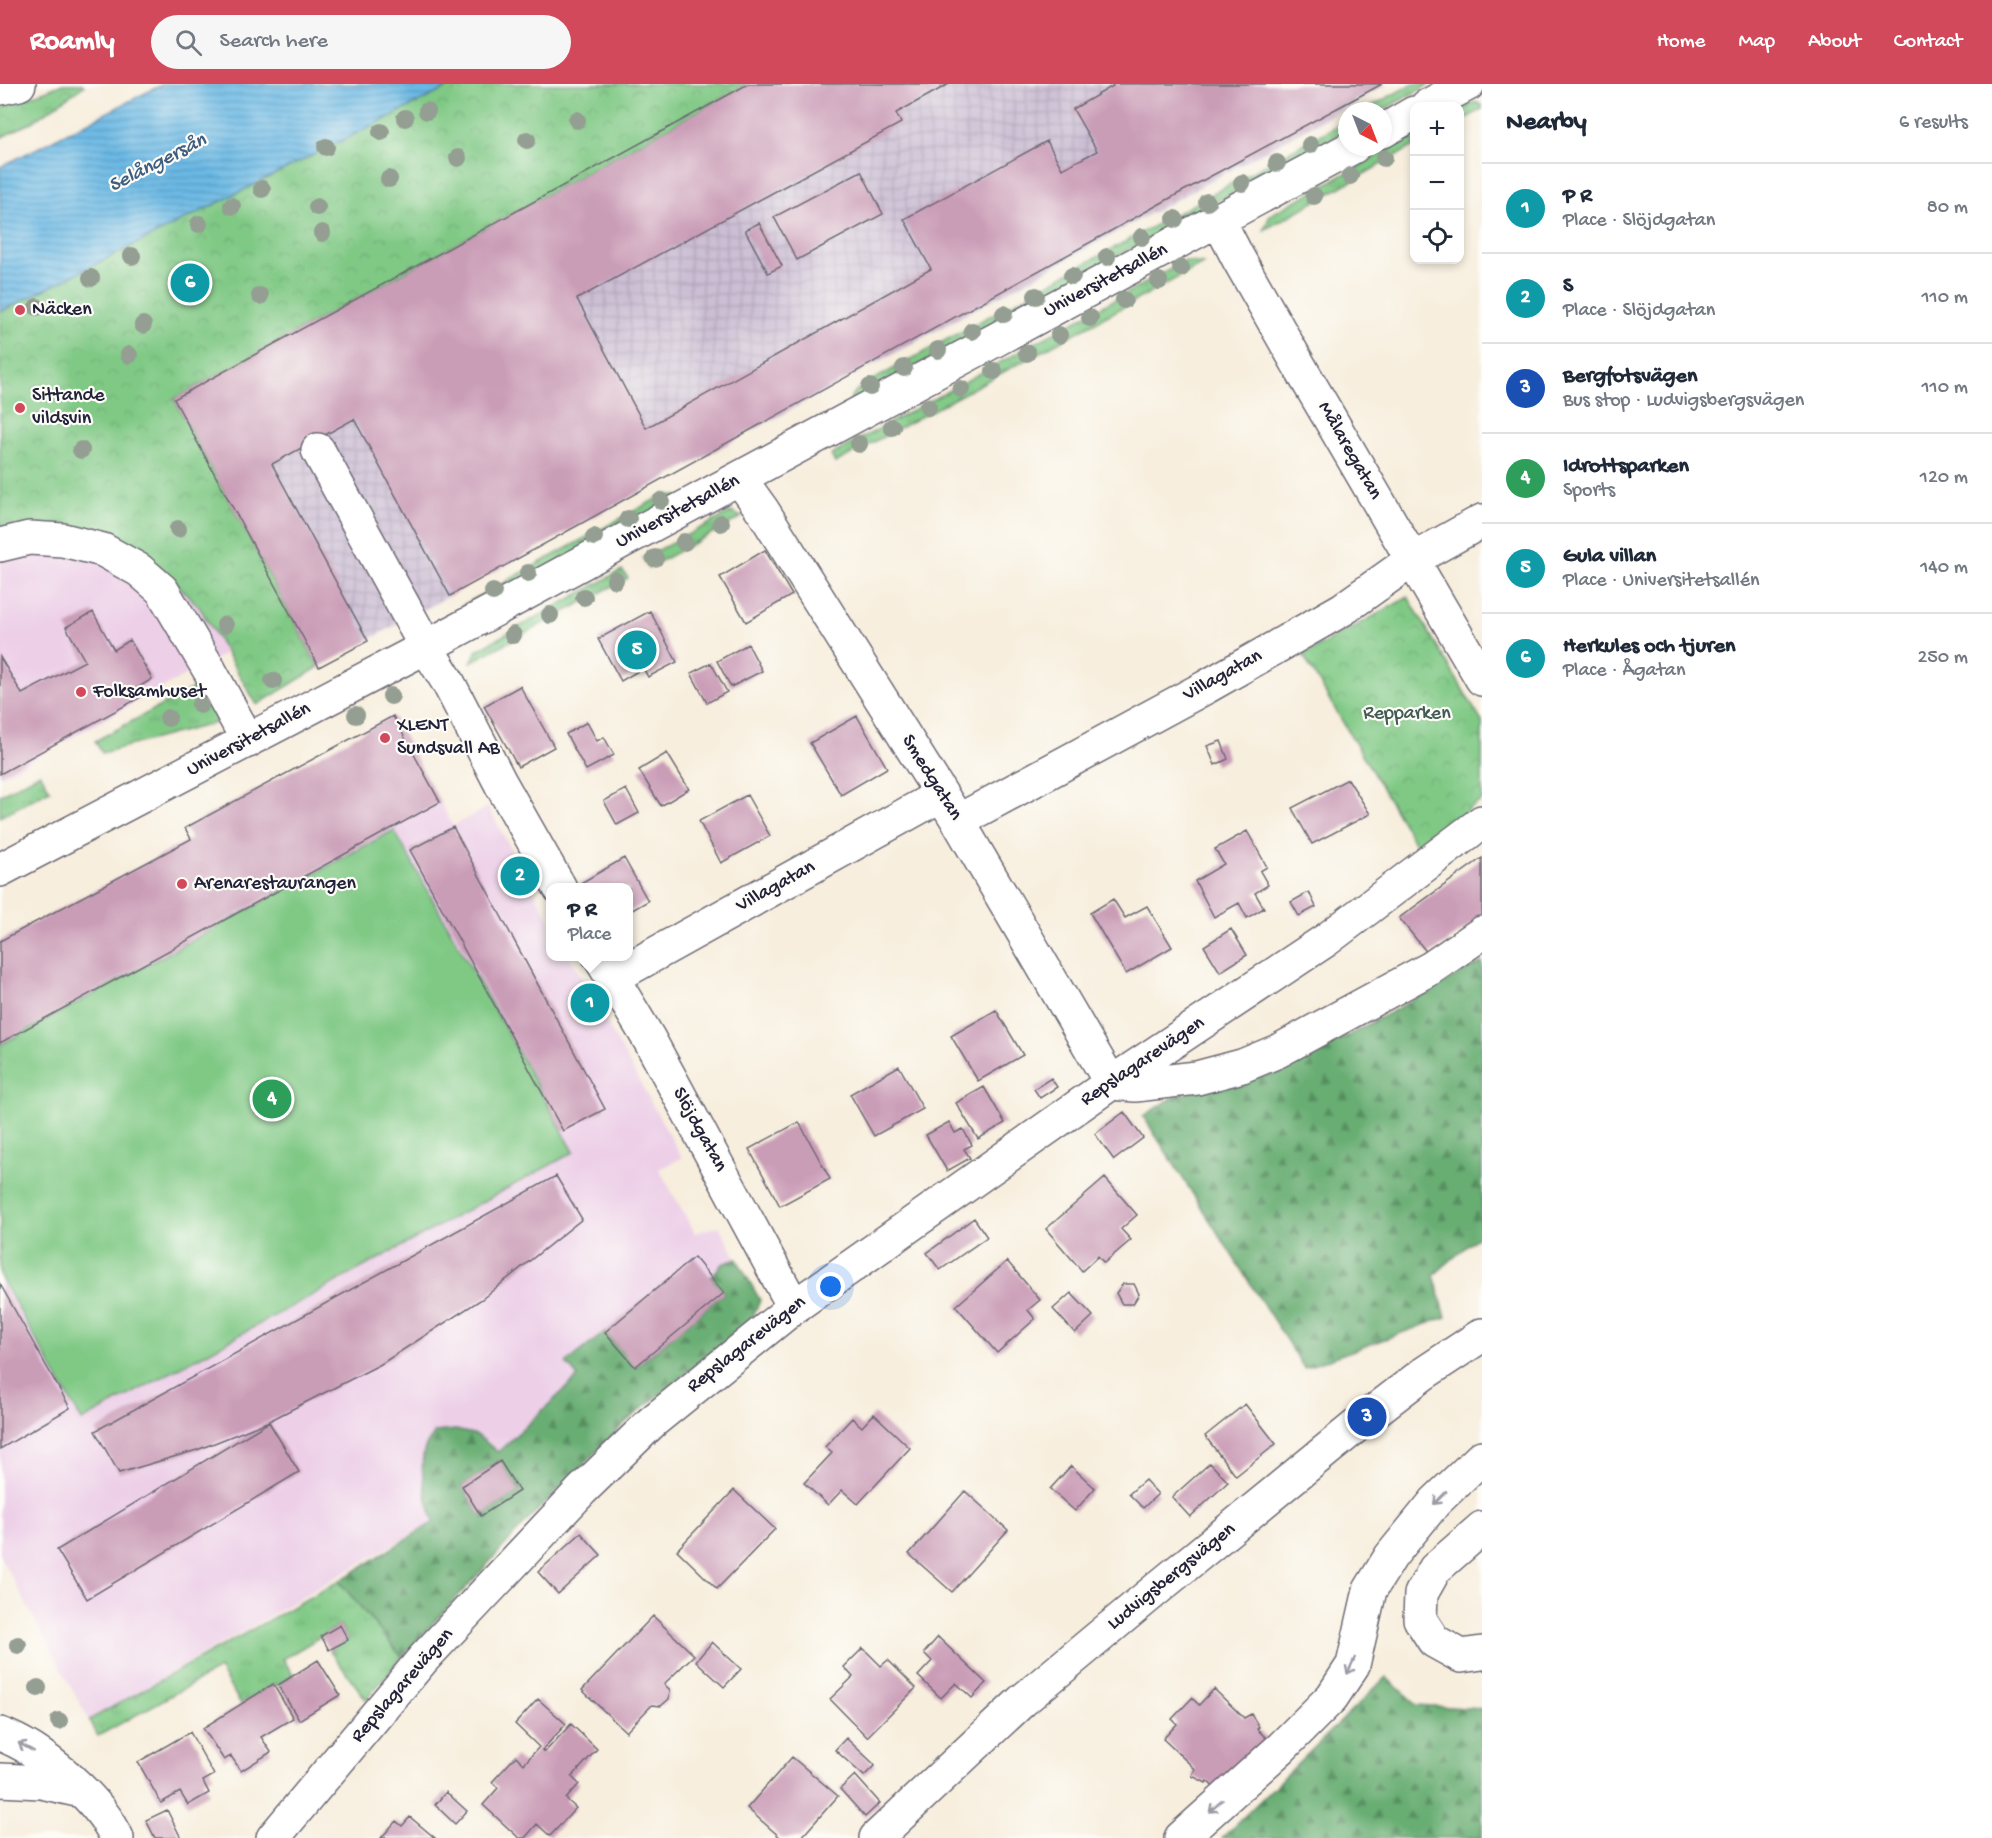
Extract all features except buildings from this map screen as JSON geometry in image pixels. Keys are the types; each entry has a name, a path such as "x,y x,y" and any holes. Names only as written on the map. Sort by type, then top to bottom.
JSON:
{"street":[{"path":"0,88 19,84"},
{"path":"1434,102 1468,84"},
{"path":"1392,126 1410,115"},
{"name":"Universitetsallén","path":"0,870 426,648 1338,155"},
{"name":"Målaregatan","path":"1219,221 1238,258 1482,679"},
{"path":"318,450 557,883"},
{"name":"Smedgatan","path":"740,479 763,511 949,808 1111,1083"},
{"name":"Villagatan","path":"633,955 1206,687 1333,614 1412,560 1482,521"},
{"path":"0,545 29,538 63,540 103,550 139,570 162,590 174,608 248,741"},
{"name":"Repslagarevägen","path":"273,1838 423,1659 582,1490 652,1422 794,1307 1111,1083 1326,940 1482,822"},
{"path":"1111,1083 1135,1085 1197,1078 1242,1066 1278,1051 1431,968 1482,933"},
{"name":"Villagatan","path":"606,968 621,961"},
{"name":"Slöjdgatan","path":"606,968 655,1049 794,1307"},
{"name":"Ludvigsbergsvägen","path":"876,1838 1022,1701 1137,1605 1367,1418 1431,1369 1482,1335"},
{"path":"1181,1838 1281,1748 1332,1697 1353,1665 1370,1590 1391,1556 1436,1502 1482,1457"},
{"path":"1482,1528 1435,1569 1421,1594 1420,1619 1434,1641 1461,1656 1482,1653"},
{"path":"0,1734 42,1756 82,1791 100,1810 117,1838"},
{"path":"0,1780 41,1782 82,1791"}],"shaded area":[{"path":"748,84 1388,84 1355,102 1338,102 1338,111 319,667 174,399"},
{"path":"64,525 113,536 159,565 200,608 226,653 0,777 0,531"},
{"path":"393,716 453,826 488,807 546,913 546,961 572,961 682,1158 659,1169 695,1233 719,1226 760,1300 751,1321 627,1421 533,1515 481,1516 470,1500 89,1720 0,1556 0,941 190,839 185,828"}],"green space":[{"path":"63,84 82,84 84,86 32,122 0,138 0,108"},
{"path":"455,84 748,84 174,399 319,667 257,705 200,608 159,565 113,536 64,525 0,531 0,312"},
{"path":"1412,84 1430,84 1392,105 1392,102 1379,102"},
{"path":"1475,102 1482,105 1482,109 1464,120 1464,108"},
{"path":"1338,125 1338,135 851,402 851,396 862,386"},
{"path":"1410,137 1410,148 1264,230 1270,215 1376,156 1392,156 1392,147"},
{"path":"1185,261 1203,264 835,463 831,455"},
{"path":"665,494 681,497 455,616 463,605"},
{"path":"731,512 742,517 648,568 643,558"},
{"path":"622,570 628,578 471,662 477,650"},
{"name":"Repparken","path":"1408,597 1482,722 1482,800 1417,847 1303,655"},
{"path":"205,682 217,705 216,723 102,753 95,741"},
{"path":"40,773 50,790 0,817 0,795"},
{"path":"394,830 574,1152 82,1421 0,1276 0,1045"},
{"path":"1482,962 1482,1233 1434,1275 1446,1317 1304,1368 1143,1116 1177,1095 1281,1072"},
{"path":"737,1259 760,1300 751,1321 627,1421 533,1515 402,1657 339,1581 434,1522 426,1494 422,1461 427,1444 435,1432 456,1430 477,1435 498,1452 578,1377 566,1363 605,1332 636,1367 724,1293 711,1277 722,1264","holes":["499,1461 519,1491 481,1516 462,1486"]},
{"path":"339,1581 402,1657 366,1699 329,1650 348,1640 340,1625 283,1659 293,1675 278,1685 273,1684 241,1704 219,1669 98,1736 89,1720"},
{"path":"1386,1677 1417,1705 1482,1709 1482,1838 1222,1838"}],"water":[{"name":"Selångersån","path":"163,84 455,84 0,312 0,167"}],"place":[{"name":"Herkules och tjuren","path":"190,283"},
{"name":"Näcken","path":"20,310"},
{"name":"Sittande vildsvin","path":"20,408"},
{"name":"Gula villan","path":"637,650"},
{"name":"Folksamhuset","path":"81,692"},
{"name":"XLENT Sundsvall AB","path":"385,738"},
{"name":"S","path":"520,876"},
{"name":"Arenarestaurangen","path":"182,884"},
{"name":"P R","path":"590,1003"},
{"name":"Idrottsparken","path":"272,1099"},
{"name":"Bergfotsvägen","path":"1367,1417"}]}
